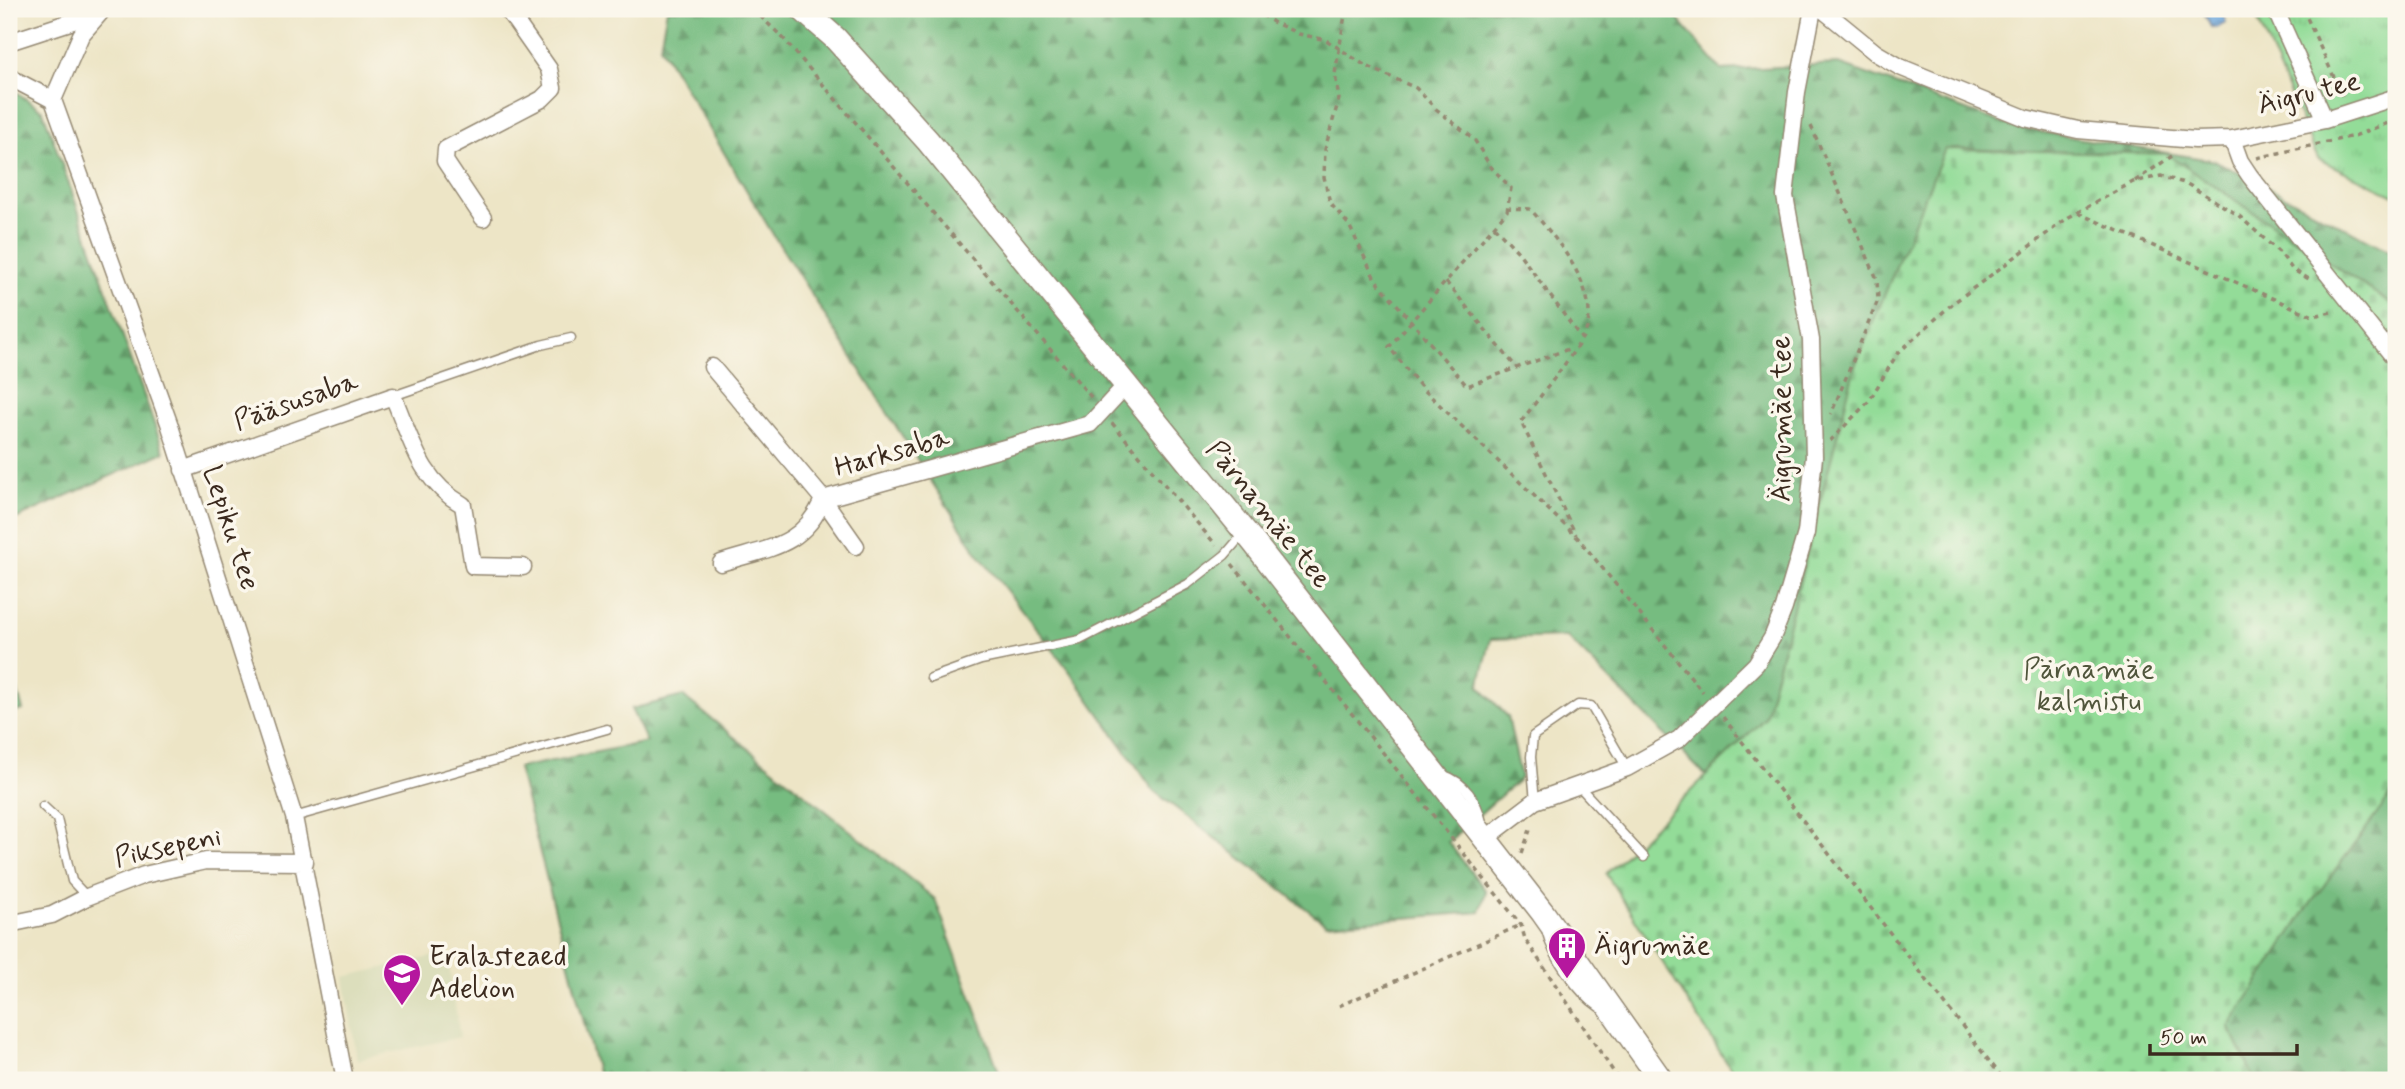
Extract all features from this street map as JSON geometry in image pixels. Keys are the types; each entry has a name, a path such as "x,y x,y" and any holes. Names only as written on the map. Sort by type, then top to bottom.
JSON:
{"main road":[{"name":"Pärnamäe tee","path":"802,9 885,90 1244,532 1543,913 1661,1080"}],"street":[{"path":"483,218 445,161 446,149 542,99 553,88 549,69 507,9"},
{"name":"Äigrumäe tee","path":"1485,839 1538,800 1627,768 1679,739 1715,707 1756,664 1772,638 1784,608 1806,533 1814,457 1811,340 1785,195 1797,92 1813,9"},
{"name":"Äigru tee","path":"1822,9 1876,53 1900,66 2025,118 2078,130 2195,140 2232,139 2325,120 2396,97"},
{"path":"2274,9 2325,120"},
{"path":"9,42 103,11"},
{"path":"9,77 53,100 81,35 103,11"},
{"name":"Lepiku tee","path":"53,100 183,470 294,817 345,1080"},
{"path":"2232,139 2240,161 2396,360"},
{"name":"Harksaba","path":"712,367 823,499 1090,424 1126,386"},
{"name":"Pääsusaba","path":"183,470 393,396 430,480 443,494 463,505 472,566 523,567"},
{"path":"823,499 856,546"},
{"path":"721,562 791,541 814,522 823,499"},
{"name":"Piksepeni","path":"9,924 52,915 87,897 144,875 206,861 305,863"}],"lane":[{"path":"393,396 541,345 572,338"},
{"path":"931,678 982,660 1080,640 1188,584 1224,555 1244,532"},
{"path":"1538,800 1531,757 1533,736 1578,705 1591,706 1627,768"},
{"path":"294,817 607,729"},
{"path":"1578,785 1644,857"},
{"name":"Piksepeni","path":"43,806 57,819 72,881 87,897"}],"path":[{"path":"753,9 783,38 1224,555 1521,925 1525,939 1619,1080"},
{"path":"1254,9 1272,22 1340,48 1366,66 1416,88 1436,109 1474,139 1490,166 1511,188 1508,206 1494,226 1389,348 1420,387 1577,538 1715,707 2004,1080"},
{"path":"1346,9 1335,74 1339,99 1325,149 1324,177 1330,204 1349,225 1375,279 1467,386 1573,348 1581,338"},
{"path":"2303,9 2350,113 2354,136"},
{"path":"2240,161 2354,136 2396,120"},
{"path":"1810,123 1877,279 1878,300 1829,421"},
{"path":"1814,457 1869,401 1897,354 1952,304 2078,212 2133,182 2195,140"},
{"path":"2133,182 2161,176 2187,184 2238,215 2281,254 2292,269 2312,281"},
{"path":"1508,206 1530,209 1566,249 1588,301 1587,327 1581,338 1521,422 1577,538"},
{"path":"2078,212 2313,316 2354,306"},
{"path":"1494,226 1519,253 1581,338"},
{"path":"1446,282 1516,368"},
{"path":"1490,885 1518,864 1538,800"},
{"path":"1339,1006 1543,913"}],"shaded area":[{"name":"Eralasteaed Adelion","path":"447,953 460,1037 357,1060 344,977"}],"green space":[{"path":"667,9 1669,9 1721,70 1839,64 2016,128 2216,161 2396,254 2396,307 2166,154 1945,149 1855,366 1765,718 1706,776 1567,637 1491,639 1479,686 1508,717 1521,778 1448,842 1486,891 1480,912 1326,924 1154,791 1068,669 978,554 774,236 660,46"},
{"path":"2253,9 2396,9 2396,196 2318,159"},
{"path":"9,87 43,111 164,452 9,522"},
{"name":"Pärnamäe kalmistu","path":"1945,149 2166,154 2396,307 2396,788 2305,911 2229,1027 2255,1080 1738,1080 1606,874 1765,718 1855,366"},
{"path":"9,663 23,710 9,713"},
{"path":"683,696 935,899 1002,1080 599,1080 518,768 647,742 631,709"},
{"path":"2396,788 2396,1080 2255,1080 2229,1027 2305,911"}],"water":[{"path":"2202,9 2221,9 2226,22 2217,28 2211,27"}],"place":[{"name":"Äigrumäe","path":"1567,980"},
{"name":"Eralasteaed Adelion","path":"402,1007"}]}
